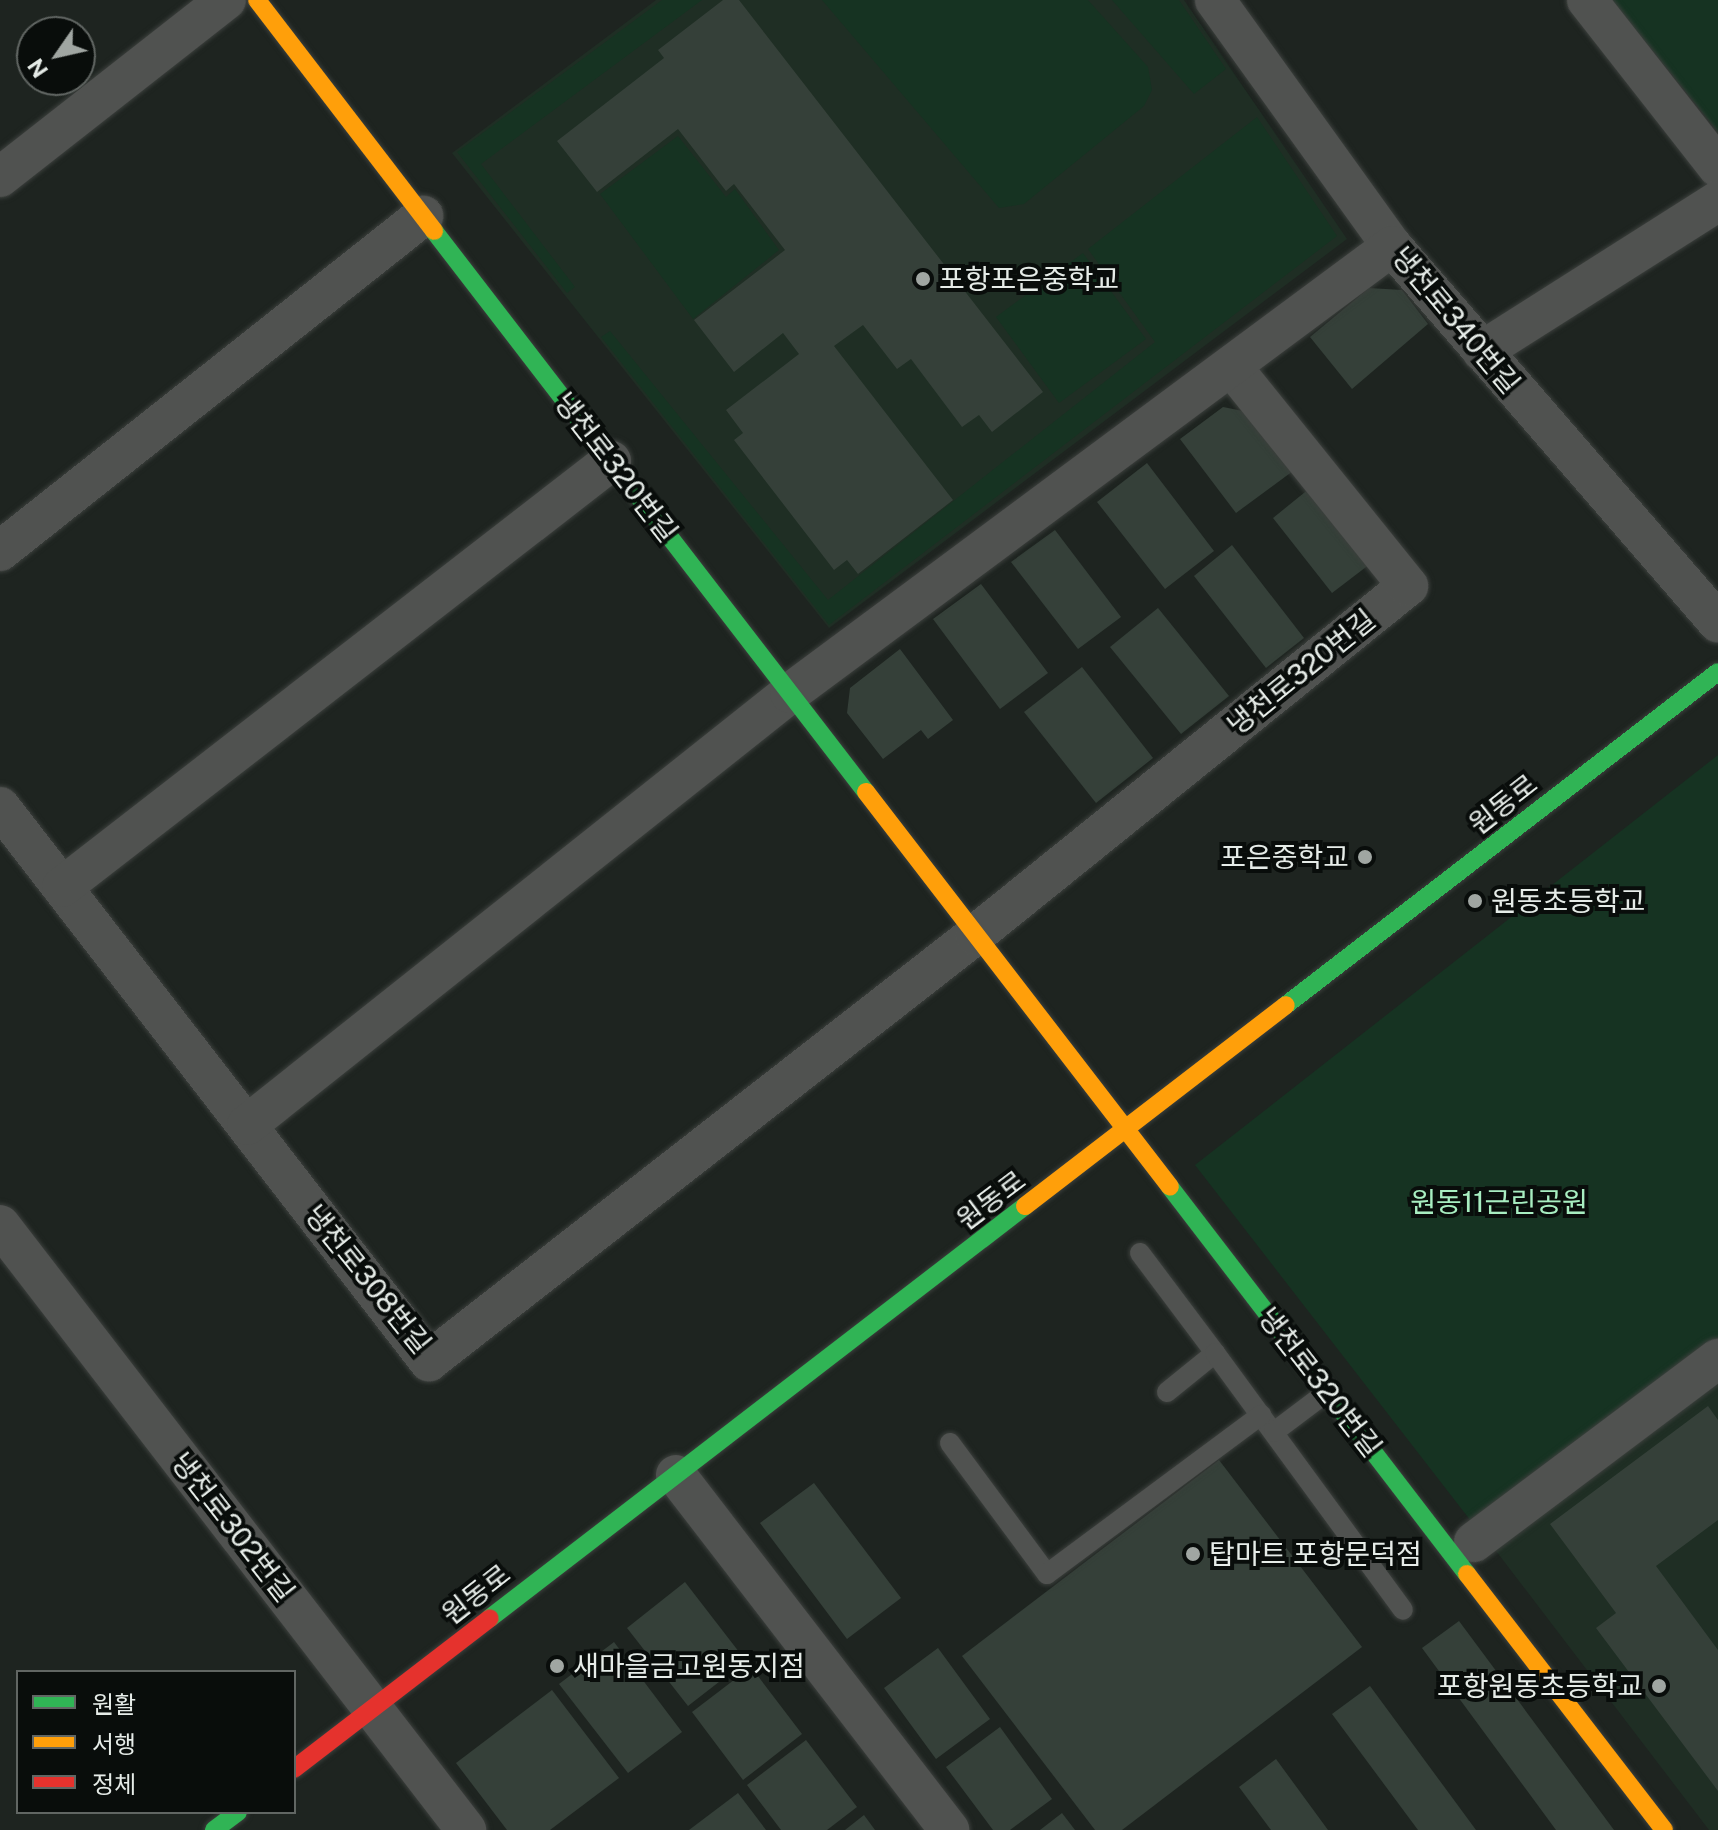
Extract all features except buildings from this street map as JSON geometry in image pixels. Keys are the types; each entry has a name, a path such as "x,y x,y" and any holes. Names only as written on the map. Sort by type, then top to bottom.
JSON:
{"street":[{"path":"0,177 226,0"},
{"name":"냉천로320번길","path":"257,0 1664,1830"},
{"name":"냉천로340번길","path":"1215,0 1392,246 1718,623"},
{"path":"1587,0 1718,167"},
{"path":"1482,351 1718,201"},
{"path":"0,551 423,216"},
{"path":"247,1125 790,693 1392,246"},
{"name":"냉천로320번길","path":"975,935 1408,586 1232,367"},
{"path":"62,887 611,461"},
{"name":"원동로","path":"296,1767 1127,1132 1718,672"},
{"name":"냉천로308번길","path":"0,807 429,1361 975,935"},
{"name":"냉천로302번길","path":"0,1225 466,1830"},
{"path":"1474,1542 1718,1359"},
{"path":"676,1475 949,1830"},
{"path":"214,1830 235,1814"}],"lane":[{"path":"1140,1253 1403,1610"},
{"path":"1167,1392 1215,1353"},
{"path":"1274,1432 1327,1392"},
{"path":"950,1443 1047,1574 1261,1415"}],"shaded area":[{"name":"포항포은중학교","path":"656,0 1184,0 1347,239 829,628 452,153"},
{"name":"포항원동초등학교","path":"1718,1374 1718,1830 1709,1830 1490,1543"}],"green space":[{"path":"662,0 702,0 481,164 575,287 567,293 457,152"},
{"path":"822,0 1088,0 1148,67 1152,90 1144,106 1024,204 999,208"},
{"path":"1112,0 1179,0 1226,69 1194,94"},
{"path":"1612,0 1718,0 1718,132"},
{"path":"1257,117 1337,236 829,625 601,337 610,331 828,600 1155,342 1088,249"},
{"path":"678,136 726,197 735,189 779,250 693,319 600,194"},
{"path":"1083,253 1146,339 1059,403 996,317"},
{"name":"원동11근린공원","path":"1718,755 1718,1340 1474,1525 1195,1165"}],"traffic: fast":[{"path":"434,231 866,792"},
{"path":"1286,1005 1718,672"},
{"path":"1170,1187 1467,1574"},
{"path":"490,1618 1025,1206"},
{"path":"214,1830 235,1814"}],"traffic: slow":[{"path":"257,0 434,231"},
{"path":"866,792 1170,1187"},
{"path":"1025,1206 1286,1005"},
{"path":"1467,1574 1664,1830"}],"traffic: jam":[{"path":"296,1767 490,1618"}],"place":[{"name":"포항포은중학교","path":"923,279"},
{"name":"포은중학교","path":"1365,857"},
{"name":"원동초등학교","path":"1475,901"},
{"name":"탑마트 포항문덕점","path":"1193,1554"},
{"name":"새마을금고원동지점","path":"557,1666"},
{"name":"포항원동초등학교","path":"1659,1686"}]}
